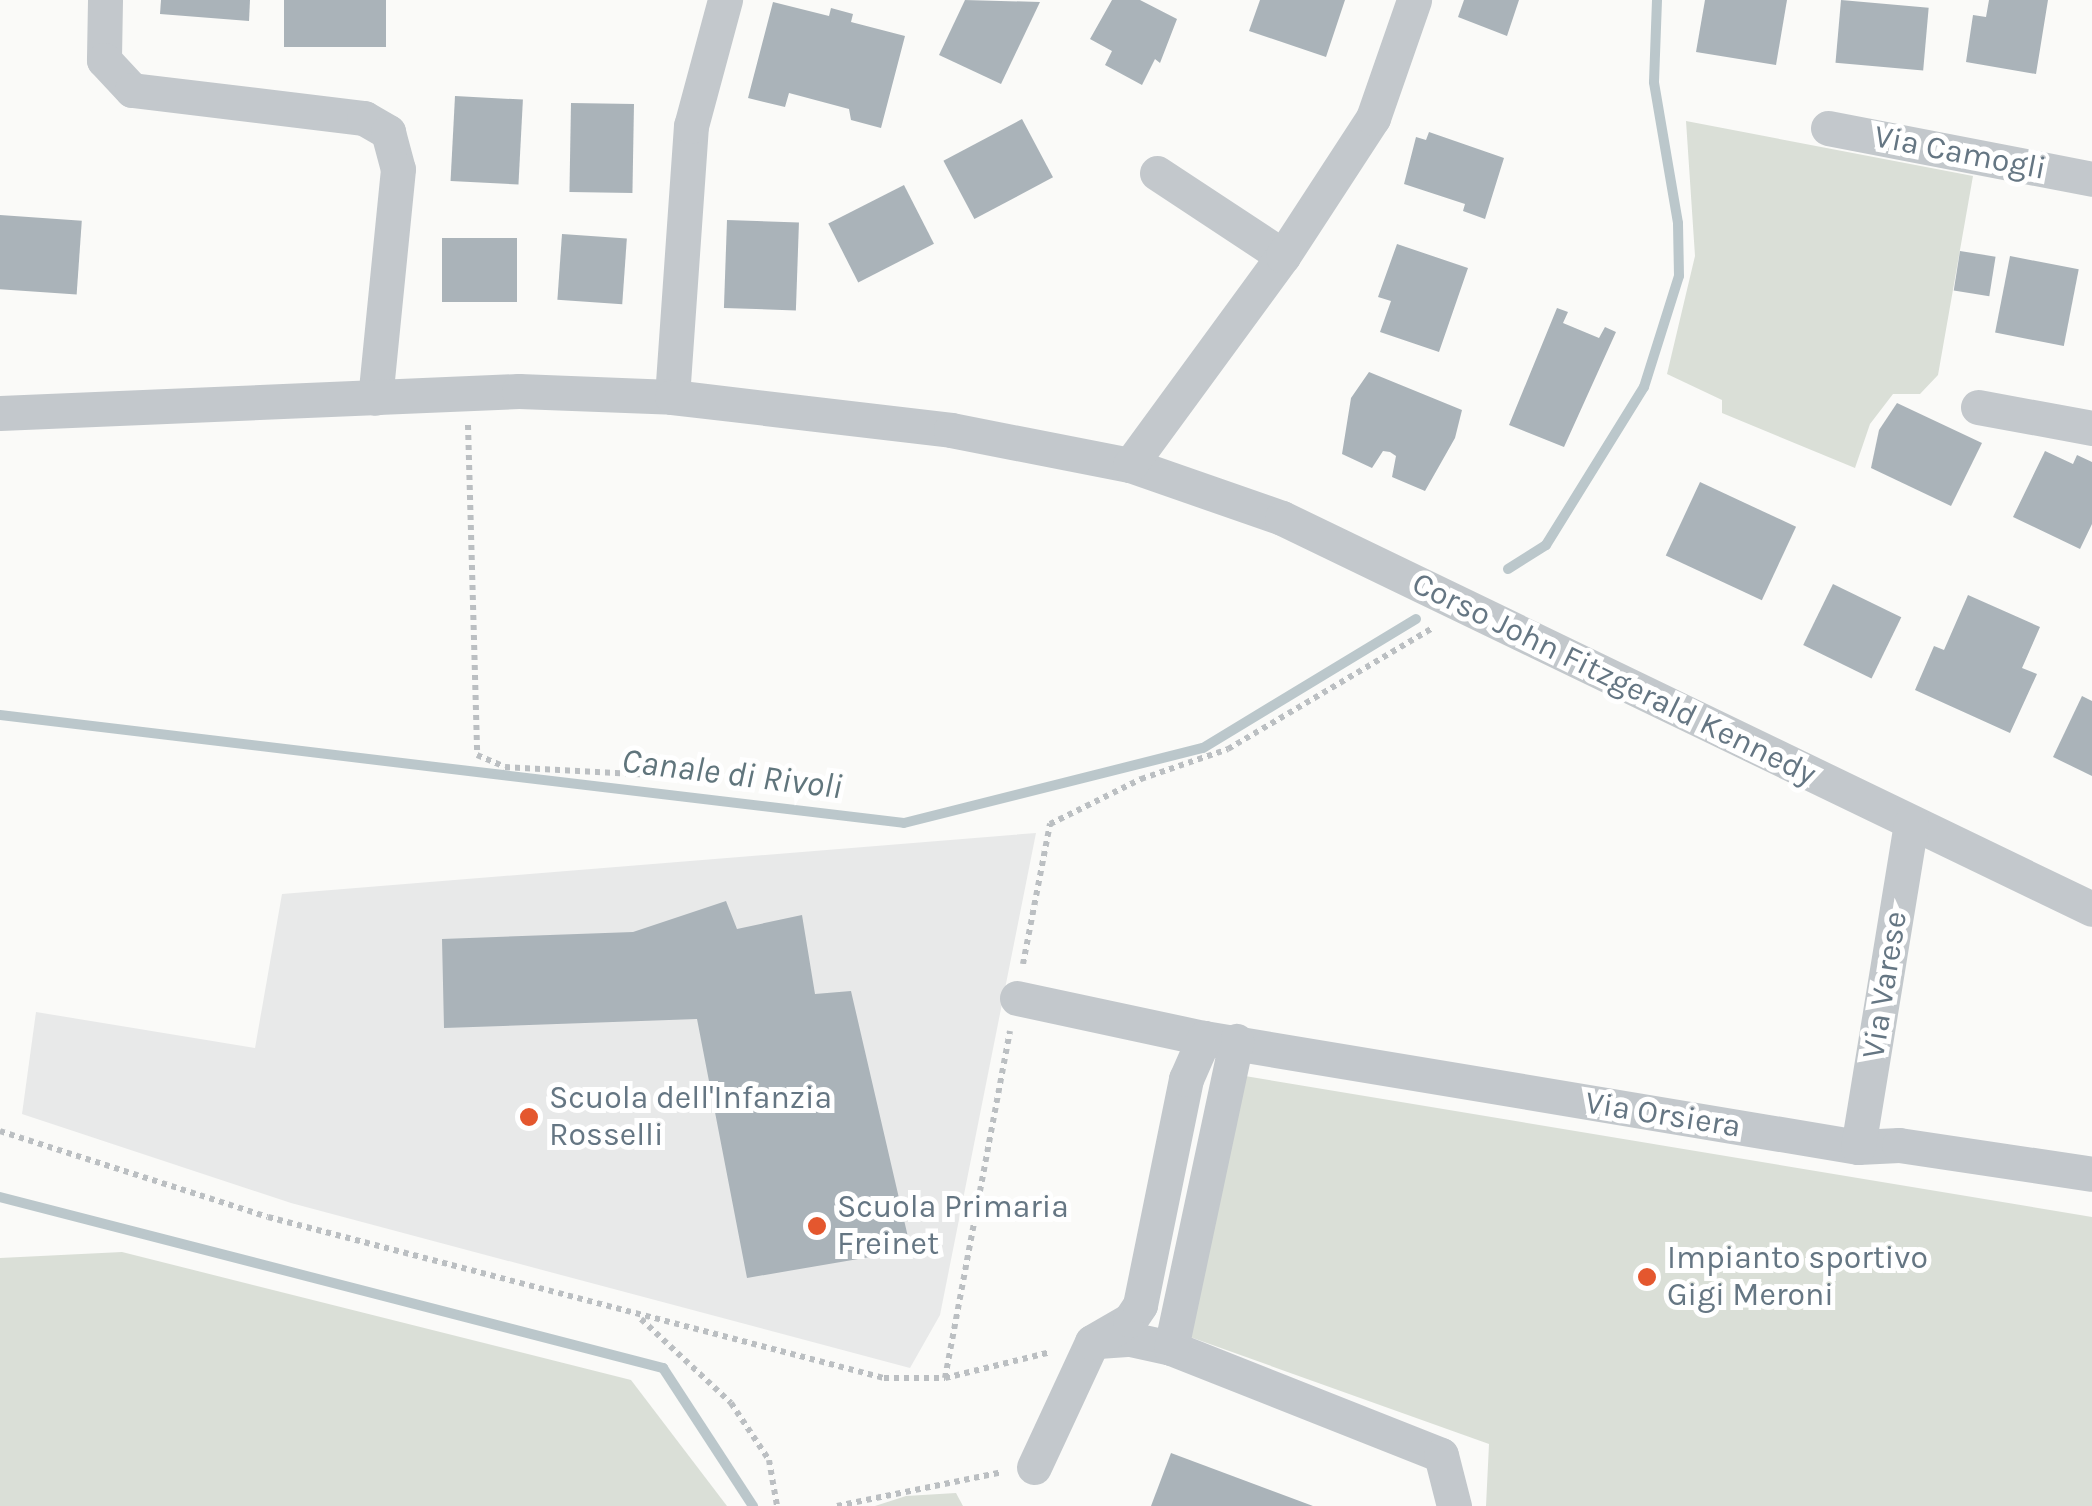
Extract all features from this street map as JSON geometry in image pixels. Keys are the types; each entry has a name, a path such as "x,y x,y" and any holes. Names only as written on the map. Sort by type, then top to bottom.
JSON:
{"street":[{"path":"105,0 104,60 132,90 364,118 388,132 398,169 376,398"},
{"path":"672,397 692,126 724,0"},
{"path":"1130,465 1283,256 1373,118 1414,0"},
{"name":"Via Camogli","path":"1828,128 2092,179"},
{"path":"1157,174 1283,256"},
{"name":"Corso John Fitzgerald Kennedy","path":"0,414 467,393 672,397 951,430 1130,465 1282,518 2092,909"},
{"path":"1978,407 2092,428"},
{"name":"Via Varese","path":"1858,1147 1911,823"},
{"name":"Via Orsiera","path":"1017,998 1220,1040 1858,1147 1899,1145 2092,1174"},
{"path":"1034,1467 1092,1342 1130,1320 1140,1305 1186,1079 1220,1040"},
{"path":"1171,1348 1220,1040"},
{"path":"1092,1342 1130,1339 1171,1348 1441,1455 1454,1506"}],"path":[{"path":"467,393 477,755 506,768 742,780"},
{"path":"944,1378 1050,824 1141,779 1228,749 1465,605"},
{"path":"0,1131 268,1216 884,1378 944,1378 1092,1342"},
{"path":"638,1316 731,1403 770,1460 777,1506"},
{"path":"837,1506 913,1485 1034,1467"}],"shaded area":[{"path":"1686,121 1973,176 1938,375 1920,394 1893,394 1870,424 1855,468 1722,413 1722,400 1667,374 1695,256"},
{"path":"1036,833 940,1315 910,1368 291,1203 22,1114 36,1012 255,1048 282,894"},
{"name":"Impianto sportivo Gigi Meroni","path":"1245,1076 2092,1217 2092,1506 1486,1506 1489,1444 1190,1337"},
{"path":"122,1252 631,1380 727,1506 0,1506 0,1258"},
{"path":"956,1493 963,1506 875,1506 906,1496"}],"building":[{"path":"161,0 250,0 249,21 160,14"},
{"path":"284,0 386,0 386,47 284,47"},
{"path":"965,0 1040,2 1001,84 939,55"},
{"path":"1112,0 1140,0 1177,19 1160,63 1155,59 1142,85 1105,65 1112,51 1090,39"},
{"path":"1260,0 1345,0 1326,57 1249,31"},
{"path":"1464,0 1519,0 1507,36 1458,17"},
{"path":"1705,0 1787,0 1776,65 1696,52"},
{"path":"1841,0 1929,8 1923,70 1836,63"},
{"path":"1989,0 2048,0 2036,74 1966,62 1973,15 1986,17"},
{"path":"773,2 829,16 831,8 853,14 851,22 905,36 881,128 851,120 849,109 789,93 785,107 748,98"},
{"path":"455,96 523,100 518,184 451,181"},
{"path":"571,103 634,104 632,193 569,192"},
{"path":"1022,119 1053,177 974,219 943,161"},
{"path":"1429,132 1504,158 1485,219 1463,211 1465,204 1404,184 1416,137 1426,140"},
{"path":"904,185 934,244 858,282 828,224"},
{"path":"0,215 82,221 77,295 0,289"},
{"path":"727,220 799,223 796,310 724,308"},
{"path":"562,234 627,239 622,304 557,300"},
{"path":"442,238 517,238 517,302 442,302"},
{"path":"1397,244 1468,268 1439,352 1380,332 1391,301 1378,297"},
{"path":"1960,251 1996,257 1989,296 1954,291"},
{"path":"2010,256 2079,269 2064,346 1995,333"},
{"path":"1557,308 1568,312 1563,323 1599,338 1605,327 1616,332 1564,447 1509,425"},
{"path":"1369,372 1462,410 1455,438 1425,491 1392,477 1396,456 1390,452 1383,451 1372,468 1342,454 1351,398"},
{"path":"1897,403 1982,443 1951,506 1871,468 1879,430"},
{"path":"2045,451 2073,464 2077,455 2092,462 2092,524 2080,549 2013,517"},
{"path":"1700,482 1796,527 1762,600 1666,555"},
{"path":"1833,584 1901,617 1871,678 1803,645"},
{"path":"1968,595 2040,627 2022,668 2037,674 2010,733 1915,690 1934,646 1944,650"},
{"path":"2082,696 2092,701 2092,776 2053,757"},
{"path":"726,901 737,929 802,915 815,994 851,991 911,1250 747,1278 697,1019 444,1028 442,939 633,932"},
{"path":"1171,1453 1313,1506 1151,1506"}],"waterway":[{"name":"Canale di Rivoli","path":"1508,569 1546,545 1644,387 1679,276 1678,223 1654,82 1657,0"},
{"name":"Canale di Rivoli","path":"0,715 904,823 1203,748 1416,619"},
{"name":"Canale di Rivoli","path":"0,1197 663,1368 753,1506"}],"place":[{"name":"Scuola dell'Infanzia Rosselli","path":"529,1117"},
{"name":"Scuola Primaria Freinet","path":"817,1226"},
{"name":"Impianto sportivo Gigi Meroni","path":"1647,1277"}]}
